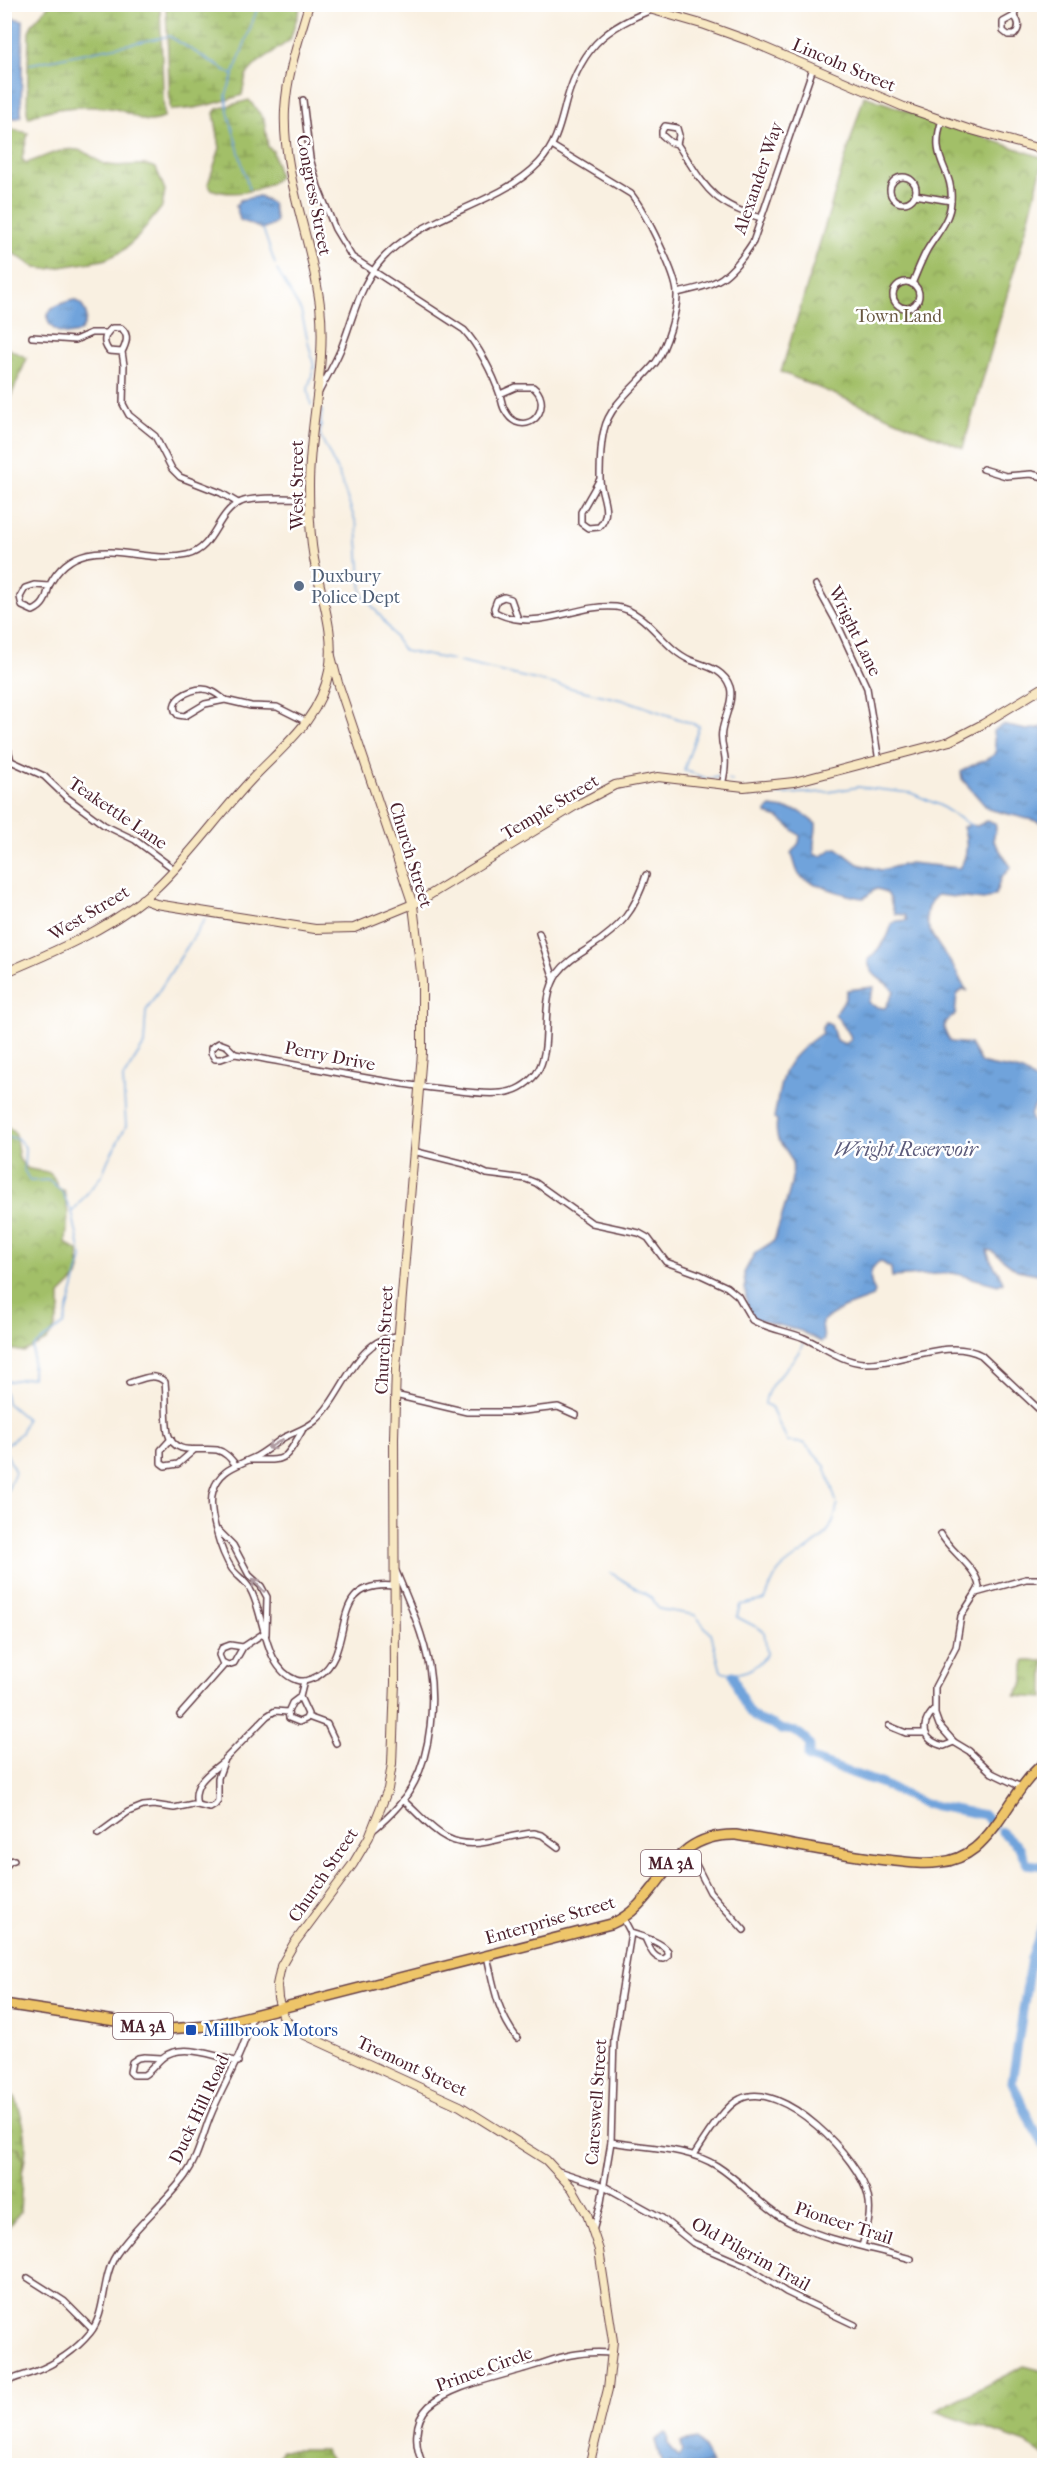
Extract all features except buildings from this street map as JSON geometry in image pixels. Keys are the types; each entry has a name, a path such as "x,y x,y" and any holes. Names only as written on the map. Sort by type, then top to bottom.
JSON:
{"main road":[{"name":"Congress Street","path":"309,4 290,72 285,112 289,168 320,303 323,338 318,393"},
{"name":"Lincoln Street","path":"632,4 716,29 884,99 942,120 1044,150"},
{"name":"West Street","path":"4,973 69,945 142,900 174,869 243,788 289,743 307,722 321,697 330,670 331,656 329,625 313,551 309,498 312,429 318,393"},
{"name":"Church Street","path":"281,2009 277,1984 284,1960 353,1864 372,1831 387,1789 392,1757 395,1395 412,1151 422,1053 422,981 413,905 339,687 331,656"},
{"path":"321,697 339,687"},
{"name":"Temple Street","path":"142,900 331,931 360,927 413,905 473,871 590,797 615,785 658,777 722,786 794,783 950,741 1044,687"},
{"name":"Enterprise Street","path":"281,2009 599,1927 623,1918 642,1901 665,1869 688,1849 712,1837 736,1835 870,1858 918,1863 943,1862 962,1857 981,1842 998,1823 1044,1763"},
{"name":"MA 3A","path":"4,2004 168,2028 208,2026 281,2009"},
{"name":"Tremont Street","path":"281,2009 284,2020 296,2032 460,2106 536,2152 558,2171 581,2201 594,2231"},
{"name":"Careswell Street","path":"590,2466 608,2389 613,2353 610,2318 594,2231"}],"street":[{"name":"West Street","path":"318,393 340,351 366,282 374,270 406,239 526,174 552,146 559,133 576,73 587,53 604,34 618,25 668,4"},
{"path":"1014,16 1017,4"},
{"name":"Alexander Way","path":"677,293 712,285 721,280 742,259 753,242 813,68"},
{"path":"303,100 311,163 328,214 352,257 464,330 475,342 506,411 518,422 531,420 541,409 541,397 533,387 516,387 500,394"},
{"path":"912,284 925,254 947,220 951,201 950,186 938,155 938,138 942,120"},
{"path":"677,144 714,197 742,213 761,218"},
{"path":"552,146 631,194 642,210 662,250 677,293 667,341 657,360 618,406 605,426 600,479 606,510 605,520 599,527 588,528 581,523 580,512 600,479"},
{"path":"899,177 908,177 915,186 915,195 909,201 896,201 891,194 891,185 899,177"},
{"path":"915,195 951,201"},
{"path":"903,282 912,284 919,292 918,300 912,307 899,306 894,300 896,287 903,282"},
{"path":"122,352 111,352 107,349 104,341 106,333 112,328 122,328 125,331 126,341 122,352 123,404 129,415 155,436 172,469 180,477 221,493 238,503"},
{"path":"32,337 75,340 91,333 106,333"},
{"path":"983,469 1006,476 1031,474 1044,477"},
{"path":"49,586 34,585 25,588 20,597 22,606 33,611 40,607 45,601 54,577 66,565 86,553 107,551 174,556 196,552 208,541 228,511 244,500 309,498"},
{"name":"Wright Lane","path":"816,585 838,625 867,688 879,761"},
{"path":"518,619 511,599 504,597 496,600 495,612 518,619 538,621 594,609 621,608 640,618 686,658 719,672 731,691 721,735 725,764 722,786"},
{"path":"225,700 205,704 185,716 178,715 174,710 174,703 179,698 196,690 207,690 225,700 251,706 277,707 307,722"},
{"name":"Teakettle Lane","path":"4,732 11,761 45,776 66,797 104,825 135,840 174,869"},
{"path":"554,979 568,961 601,939 629,916 639,897 646,875"},
{"path":"539,933 554,979"},
{"name":"Perry Drive","path":"235,1054 419,1087 501,1093 517,1089 525,1084 535,1074 542,1059 547,1005 554,979"},
{"path":"412,1151 465,1164 487,1174 526,1179 536,1183 592,1223 608,1228 635,1231 648,1238 666,1262 726,1287 738,1296 752,1320 806,1339 841,1357 873,1362 952,1349 972,1351 981,1355 1044,1414"},
{"path":"248,1460 271,1462 280,1460 292,1448 303,1430 334,1400 371,1346 383,1339 398,1336"},
{"path":"129,1383 154,1375 165,1382 166,1410 171,1439 181,1448 216,1450 224,1453 235,1464"},
{"path":"395,1395 467,1412 515,1412 558,1407 576,1415"},
{"path":"303,1430 287,1436 248,1460 235,1464 223,1474 213,1490 210,1512 230,1566 250,1588 266,1639 282,1670 296,1680 304,1681 323,1672 332,1661 348,1609 356,1594 375,1586 394,1586"},
{"path":"171,1439 161,1450 161,1462 165,1466 171,1467 178,1464 194,1449"},
{"path":"216,1528 233,1545 249,1575 261,1586 267,1597 266,1639"},
{"path":"941,1534 978,1580 979,1588 961,1616 956,1647 935,1687 934,1710 939,1725 954,1742 969,1751 992,1773 1023,1788"},
{"path":"372,1831 387,1819 403,1800 418,1774 430,1714 430,1681 425,1651 416,1619 394,1567"},
{"path":"976,1593 1026,1579 1044,1579"},
{"path":"180,1715 225,1664 234,1663 243,1647 264,1633"},
{"path":"225,1664 219,1655 222,1648 243,1647"},
{"path":"304,1681 300,1697 292,1703 288,1712 289,1718 295,1722 308,1717"},
{"path":"300,1697 307,1708 308,1717"},
{"path":"934,1710 925,1721 925,1733 932,1741 940,1745 944,1746 954,1742"},
{"path":"197,1805 195,1794 201,1781 225,1760 267,1716 275,1711 288,1712"},
{"path":"308,1717 327,1724 336,1743"},
{"path":"890,1726 906,1733 925,1733"},
{"path":"98,1834 134,1808 154,1805 170,1808 197,1805 210,1808 218,1801 218,1778 225,1760"},
{"path":"403,1800 455,1843 469,1845 534,1833 542,1835 558,1847"},
{"path":"688,1849 710,1893 744,1930"},
{"path":"4,1869 10,1861 14,1860"},
{"path":"623,1918 631,1933 645,1938 664,1946 668,1951 668,1956 664,1959 653,1955 645,1938"},
{"name":"Careswell Street","path":"594,2231 611,2142 614,2038 631,1933"},
{"path":"487,1956 497,2001 505,2022 517,2038"},
{"name":"Duck Hill Road","path":"4,2384 62,2357 73,2350 92,2329 112,2262 124,2244 191,2168 210,2118 238,2062 252,2016"},
{"path":"162,2058 138,2058 132,2062 130,2072 134,2075 144,2075 162,2058 171,2053 188,2051 238,2062"},
{"path":"694,2155 727,2110 738,2099 749,2096 768,2098 796,2110 813,2121 828,2136 854,2167 865,2187 870,2212 862,2246"},
{"name":"Pioneer Trail","path":"611,2142 694,2155 729,2174 779,2217 818,2234 911,2259"},
{"name":"Old Pilgrim Trail","path":"558,2171 604,2186 662,2218 693,2243 746,2266 786,2292 855,2325"},
{"path":"28,2278 64,2301 92,2329"},
{"name":"Prince Circle","path":"424,2466 417,2447 419,2423 425,2411 440,2397 572,2355 593,2352 613,2353"}],"green space":[{"path":"50,4 160,5 164,117 151,121 139,119 116,109 84,107 47,111 29,118 27,112 29,31"},
{"path":"166,4 301,5 290,40 256,64 246,75 242,95 207,106 171,110"},
{"name":"Town Land","path":"864,96 1044,158 1028,222 963,448 781,372"},
{"path":"249,100 264,119 268,147 273,151 279,177 264,186 246,192 228,193 211,189 208,184 220,148 214,113 217,109"},
{"path":"5,128 28,133 22,159 26,163 62,151 77,150 106,164 144,165 156,168 165,190 162,207 138,237 121,252 104,260 48,269 36,268 5,248"},
{"path":"5,347 27,358 5,410"},
{"path":"5,1124 15,1133 19,1159 26,1168 50,1173 58,1188 64,1191 68,1213 66,1243 78,1251 80,1269 78,1277 60,1295 60,1310 54,1330 46,1341 24,1352 5,1348"},
{"path":"1024,1661 1044,1661 1044,1698 1015,1696 1024,1682"},
{"path":"5,2092 15,2097 26,2141 19,2181 5,2209"},
{"path":"5,2146 19,2148 23,2160 20,2212 5,2231"},
{"path":"1024,2366 1044,2371 1044,2456 1026,2443 935,2411"},
{"path":"281,2450 324,2450 334,2465 274,2465"}],"water":[{"path":"12,18 23,20 21,116 5,118 5,21"},
{"path":"259,196 272,203 276,220 274,224 262,229 240,220 236,206 240,200"},
{"path":"74,300 81,304 86,313 83,327 75,334 65,334 56,330 49,323 48,315 56,307"},
{"path":"1002,725 1027,730 1044,727 1044,823 988,809 962,779 961,772 996,753 993,731"},
{"name":"Wright Reservoir","path":"771,807 799,811 816,824 815,855 822,856 837,848 858,864 881,870 910,863 959,868 966,849 963,827 977,826 987,821 995,823 993,840 1011,867 1001,878 995,895 984,900 937,895 929,904 926,914 927,924 968,991 964,989 957,994 955,1015 945,1022 945,1032 951,1042 970,1044 981,1063 1021,1071 1035,1080 1043,1089 1042,1096 1030,1115 1035,1125 1044,1131 1044,1275 1017,1270 992,1251 987,1250 1003,1282 998,1285 953,1273 892,1277 891,1268 880,1261 873,1268 871,1275 875,1292 873,1297 843,1308 825,1319 822,1323 824,1340 821,1342 801,1331 755,1319 747,1310 744,1273 755,1253 774,1241 792,1180 792,1163 777,1135 777,1120 774,1118 782,1078 791,1060 822,1033 822,1026 826,1022 831,1024 836,1040 845,1044 851,1040 835,1014 845,999 847,990 874,987 868,1002 885,1008 894,991 874,975 868,960 886,939 891,924 907,920 905,915 895,914 890,898 882,890 876,889 864,898 858,897 820,886 800,876 791,853 799,843 800,836 779,818 766,814"},
{"path":"665,2433 668,2445 678,2457 682,2451 680,2442 697,2439 712,2465 662,2465 655,2440"}],"waterway":[{"path":"249,189 228,112 226,95 259,4"},
{"path":"30,64 169,36 233,75"},
{"path":"263,229 275,264"},
{"path":"277,270 301,311 314,367 308,389 311,405"},
{"path":"322,410 320,435 338,472 357,526 362,594 382,618 404,651 453,660"},
{"path":"459,662 631,702 699,726 684,770 708,779 718,777"},
{"path":"728,779 732,781"},
{"path":"737,794 742,796 829,792 858,787 911,793 939,805 972,826"},
{"path":"72,1212 102,1175 126,1126 123,1078 144,1045 146,1011 205,919"},
{"path":"4,1137 17,1138 25,1147 24,1170 30,1181 49,1180 61,1190 72,1212 82,1258 64,1324 33,1347 32,1377 4,1382"},
{"path":"803,1344 794,1359 775,1380 765,1404 771,1407 787,1442 804,1443 825,1466 836,1501"},
{"path":"4,1388 7,1403 26,1419 21,1433 4,1447"},
{"path":"4,1448 15,1472 4,1499"},
{"path":"611,1573 652,1598 659,1609 695,1615 711,1634 721,1671 728,1673 747,1671 767,1654 764,1631 737,1617 740,1605 765,1600 780,1570 824,1536 835,1518 837,1505"},
{"path":"733,1675 750,1713 759,1720 773,1724 781,1730 790,1730 802,1736 810,1747 809,1758 880,1783 925,1804 985,1815 993,1826"},
{"path":"1002,1832 1019,1847 1027,1864 1044,1866"},
{"path":"1044,1923 1031,1958 1012,2082 1031,2124 1044,2145"}],"place":[{"name":"Duxbury Police Dept","path":"299,586"},
{"name":"Millbrook Motors","path":"191,2030"}]}
